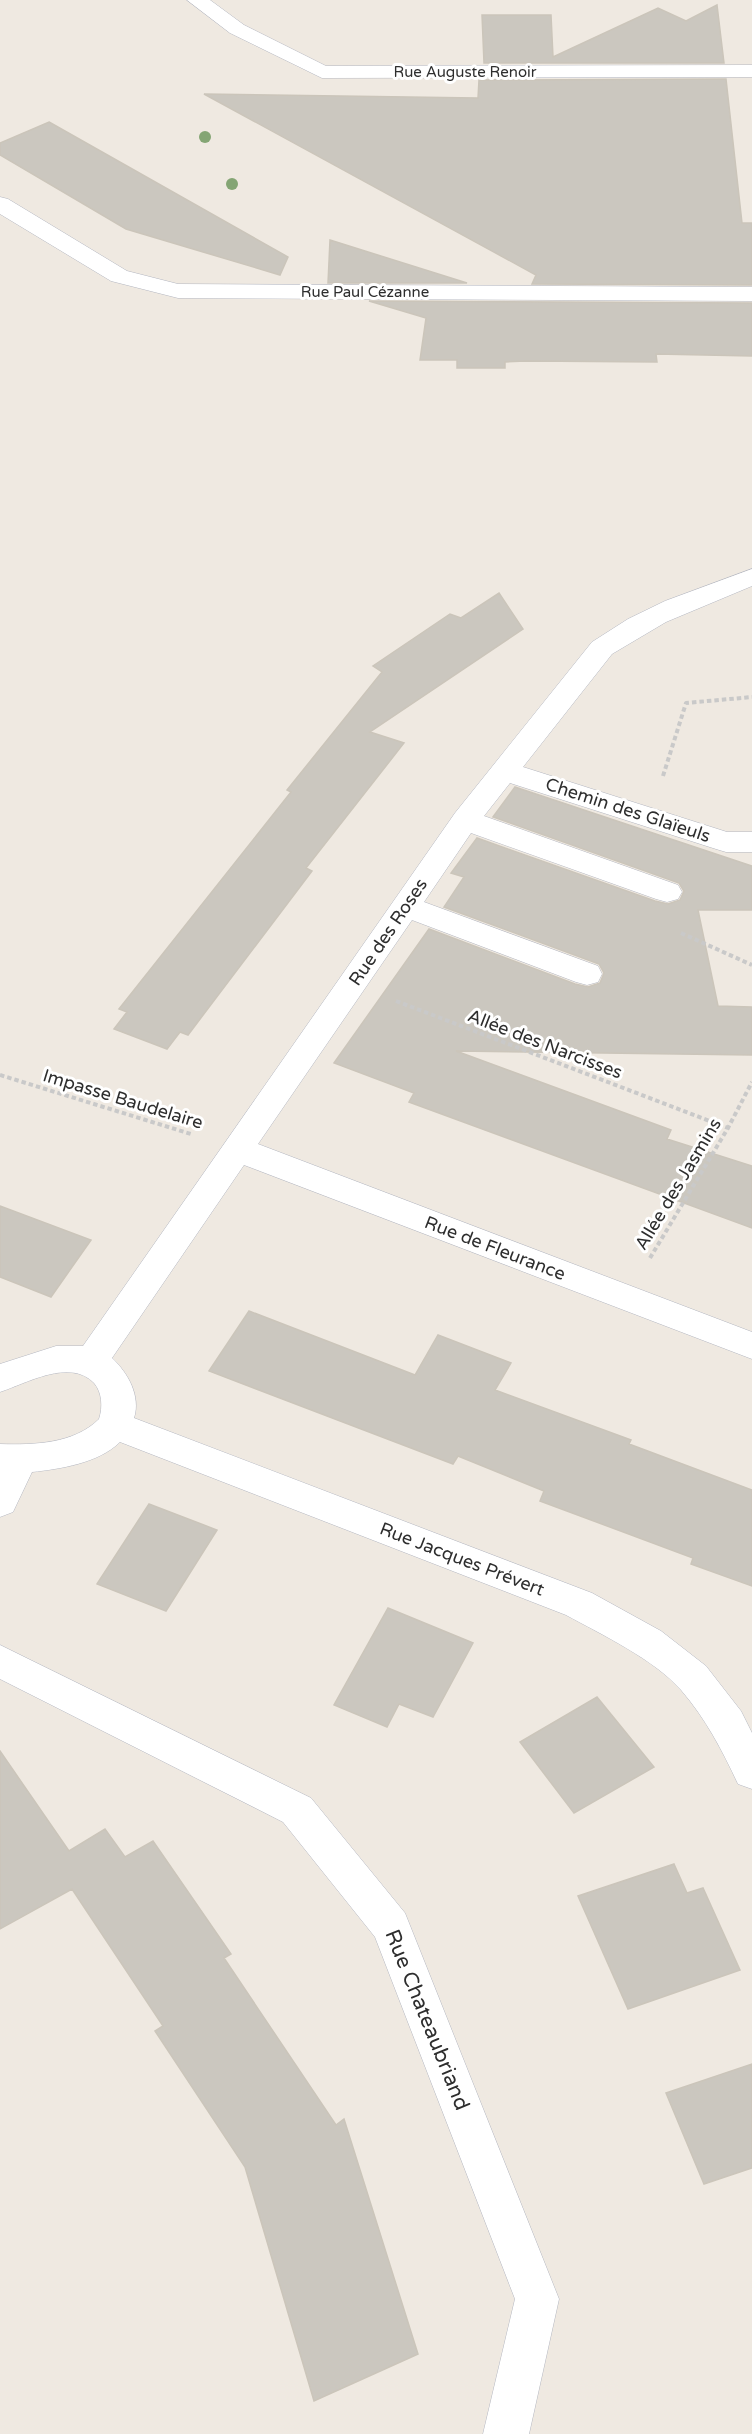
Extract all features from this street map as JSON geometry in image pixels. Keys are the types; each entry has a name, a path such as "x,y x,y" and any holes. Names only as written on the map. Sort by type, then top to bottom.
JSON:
{"street":[{"name":"Rue Auguste Renoir","path":"197,0 237,29 322,72 752,71"},
{"name":"Rue Paul Cézanne","path":"0,204 120,276 178,291 752,294"},
{"name":"Rue des Roses","path":"90,1361 353,985 404,906 465,819 603,648 630,628 673,606 752,577"},
{"name":"Chemin des Glaïeuls","path":"505,771 726,842 752,842"},
{"path":"465,819 667,891"},
{"path":"404,906 587,974"},
{"name":"Rue de Fleurance","path":"237,1149 752,1346"},
{"path":"0,1378 51,1362 73,1358 90,1361 107,1372 117,1389 120,1406 114,1425 102,1438 72,1450 10,1459 0,1502"},
{"name":"Rue Jacques Prévert","path":"114,1425 579,1604 648,1642 693,1677 728,1723 752,1772"},
{"name":"Rue Chateaubriand","path":"0,1661 297,1810 391,1926 537,2299 506,2434"}],"path":[{"path":"650,817 686,703 752,697"},
{"name":"Allée des Narcisses","path":"353,985 728,1128"},
{"name":"Impasse Baudelaire","path":"0,1075 237,1149"},
{"name":"Allée des Jasmins","path":"626,1298 728,1128 752,1082"}],"building":[{"path":"717,5 724,63 484,63 482,15 551,15 553,57 658,8 686,21"},
{"path":"726,79 742,223 752,223 752,285 532,284 536,275 204,94 478,98 479,80"},
{"path":"49,122 288,257 280,275 126,229 0,155 0,143"},
{"path":"330,240 467,283 328,283"},
{"path":"369,301 752,303 752,356 656,354 657,362 526,361 505,362 505,368 457,368 457,360 420,360 426,318"},
{"path":"499,593 523,629 370,732 404,743 306,868 312,871 188,1035 180,1032 167,1049 114,1029 127,1012 119,1009 291,792 287,790 382,672 373,666 450,614 461,618"},
{"path":"515,787 752,866 752,910 698,910 718,1006 752,1007 752,1055 456,1051 671,1130 667,1139 752,1166 752,1228 409,1102 414,1093 334,1063 429,929 575,984 588,987 600,983 604,973 599,964 444,907 464,877 451,873 477,838 655,901 668,904 680,900 684,891 679,883 493,817"},
{"path":"0,1206 91,1240 51,1297 0,1277"},
{"path":"249,1311 415,1375 438,1335 511,1363 495,1390 631,1440 629,1444 752,1490 752,1586 691,1564 693,1558 540,1501 544,1491 458,1456 453,1464 209,1371"},
{"path":"149,1504 217,1530 166,1611 97,1584"},
{"path":"388,1608 473,1643 433,1717 399,1704 387,1727 334,1705"},
{"path":"597,1697 654,1767 574,1813 520,1742"},
{"path":"0,1751 69,1851 105,1829 125,1857 153,1841 231,1954 224,1958 336,2125 344,2119 418,2354 314,2401 245,2167 155,2031 163,2026 72,1889 0,1929"},
{"path":"674,1864 687,1893 703,1888 740,1970 628,2009 578,1896"},
{"path":"752,2064 752,2168 704,2184 666,2093"}]}
